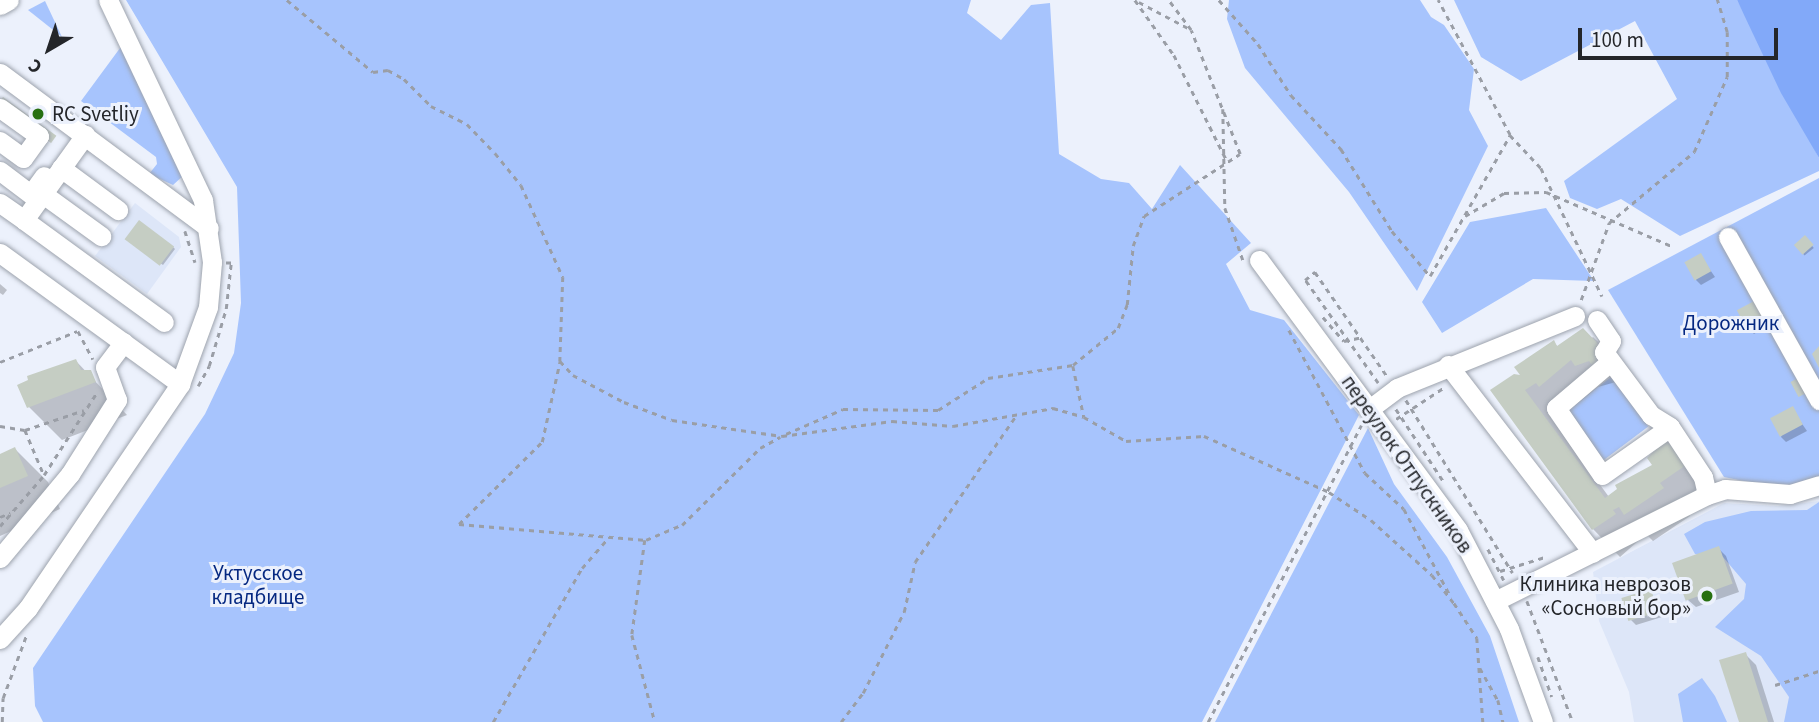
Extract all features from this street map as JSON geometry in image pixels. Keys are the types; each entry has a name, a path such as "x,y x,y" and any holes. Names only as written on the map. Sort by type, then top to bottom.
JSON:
{"street":[{"path":"0,5 9,0"},
{"path":"0,639 28,608 180,384 208,307 212,262 209,228 193,172 108,0"},
{"path":"0,73 209,228"},
{"path":"0,108 39,136 23,158 0,141"},
{"path":"81,132 61,168 37,194 13,212 164,322"},
{"path":"37,194 81,132"},
{"path":"61,168 118,210"},
{"path":"0,171 101,236"},
{"path":"1728,237 1819,401"},
{"path":"0,253 180,384"},
{"name":"переулок Отпускников","path":"1252,264 1368,413 1385,426 1458,530 1495,601 1543,722"},
{"path":"1368,413 1397,388 1453,372 1575,316"},
{"path":"1597,320 1611,341 1604,352 1610,362 1651,415 1670,427 1703,477 1707,495"},
{"path":"0,558 70,474 117,400 105,367 124,342"},
{"path":"1610,362 1556,408 1602,475 1670,427"},
{"path":"1453,372 1593,553"},
{"path":"1495,601 1707,495 1725,489 1790,494 1819,485"}],"path":[{"path":"287,0 373,72 388,70 430,106 467,124 521,185 563,277 560,361 542,442 459,524 646,540 682,525 760,448 782,436 843,409 938,410 988,378 1073,365 1118,328 1127,305 1133,246 1144,216 1240,154 1223,103 1191,30 1168,0"},
{"path":"1135,0 1191,30"},
{"path":"1135,0 1174,55 1228,164"},
{"path":"1219,0 1258,44 1291,94 1340,149 1392,231 1430,276 1510,135"},
{"path":"1437,0 1510,135 1541,168 1602,296"},
{"path":"1575,316 1609,223 1694,152 1727,77 1727,32 1717,0"},
{"path":"1223,103 1228,164 1225,208 1252,264"},
{"path":"1463,217 1504,192 1546,192 1609,223 1674,247"},
{"path":"1315,272 1411,408 1522,588 1573,722"},
{"path":"1323,317 1343,341 1363,337"},
{"path":"1286,318 1365,473 1404,509 1455,604 1477,638 1483,722"},
{"path":"67,323 77,331 96,367"},
{"path":"0,362 77,331"},
{"path":"560,361 573,375 672,420 782,436 892,421 953,426 1053,408 1084,417 1126,441 1204,436 1329,492 1371,520 1432,575 1455,604"},
{"path":"1073,365 1084,417"},
{"path":"1368,413 1375,435 1453,372"},
{"path":"0,526 44,475 99,389"},
{"path":"0,426 25,430 85,410"},
{"path":"1208,722 1368,413"},
{"path":"841,722 863,692 904,612 915,562 1016,416"},
{"path":"25,430 44,475"},
{"path":"0,517 11,513"},
{"path":"493,722 582,568 609,537"},
{"path":"646,540 632,635 655,722"},
{"path":"1500,571 1548,557"},
{"path":"2,722 4,698 26,646 26,632"},
{"path":"1479,665 1498,700 1503,722"},
{"path":"1776,685 1819,671"}],"shaded area":[{"path":"1737,0 1819,0 1819,158 1781,93"},
{"path":"135,203 179,237 181,247 147,294 95,256"},
{"name":"Клиника неврозов «Сосновый бор»","path":"1819,501 1819,722 1634,722 1629,692 1599,621 1593,572 1724,503 1778,506"}],"green space":[{"name":"Уктусское кладбище","path":"126,0 971,0 967,13 1001,40 1031,5 1050,3 1059,154 1101,179 1129,183 1152,209 1180,165 1251,243 1226,264 1250,310 1284,320 1359,415 1202,722 43,722 35,706 33,668 205,414 234,353 241,303 237,187"},
{"path":"1229,0 1420,0 1431,17 1444,25 1474,69 1469,110 1488,146 1417,291 1349,192 1245,68 1227,19"},
{"path":"1454,0 1737,0 1819,158 1819,171 1680,236 1621,199 1597,209 1570,198 1564,181 1677,99 1635,21 1521,81 1481,57"},
{"path":"45,1 62,37 28,10"},
{"path":"123,44 184,175 173,185 149,174 157,164 156,157 81,101"},
{"name":"Дорожник","path":"1819,178 1819,480 1788,490 1724,477 1608,290"},
{"path":"1546,208 1594,281 1533,279 1442,333 1422,302 1470,222"},
{"path":"1611,377 1648,427 1601,462 1564,413"},
{"path":"1368,428 1394,484 1447,557 1490,636 1519,722 1215,722"},
{"path":"1819,502 1819,722 1784,722 1789,697 1761,656 1715,627 1744,599 1746,584 1723,557 1695,554 1684,534 1705,522 1751,511 1807,510"},
{"path":"1702,678 1715,696 1727,722 1683,722 1678,694"}],"building":[{"path":"3,97 56,136 51,143 0,106"},
{"path":"139,220 174,246 160,266 125,239"},
{"path":"1805,235 1814,245 1803,255 1794,245"},
{"path":"1701,253 1711,271 1695,281 1684,262"},
{"path":"1758,299 1768,318 1747,329 1737,310"},
{"path":"1583,328 1603,349 1603,357 1592,365 1589,361 1575,366 1571,360 1539,387 1536,383 1525,390 1605,498 1617,489 1615,485 1652,465 1647,458 1667,437 1686,465 1660,483 1664,488 1624,515 1619,507 1613,510 1616,514 1592,530 1490,390 1514,374 1520,375 1514,367 1554,340 1557,346"},
{"path":"1819,346 1819,368 1812,354"},
{"path":"76,359 81,370 91,370 96,382 27,408 17,385 28,380 27,376"},
{"path":"1802,376 1810,391 1799,397 1791,382"},
{"path":"1793,406 1803,425 1780,437 1770,418"},
{"path":"15,447 28,476 0,488 0,454"},
{"path":"1719,546 1733,584 1686,601 1672,563"},
{"path":"1651,589 1658,612 1628,621 1621,598"},
{"path":"1746,652 1768,722 1739,722 1719,660"}],"place":[{"name":"RC Svetliy","path":"38,114"},
{"name":"Клиника неврозов «Сосновый бор»","path":"1707,596"}]}
